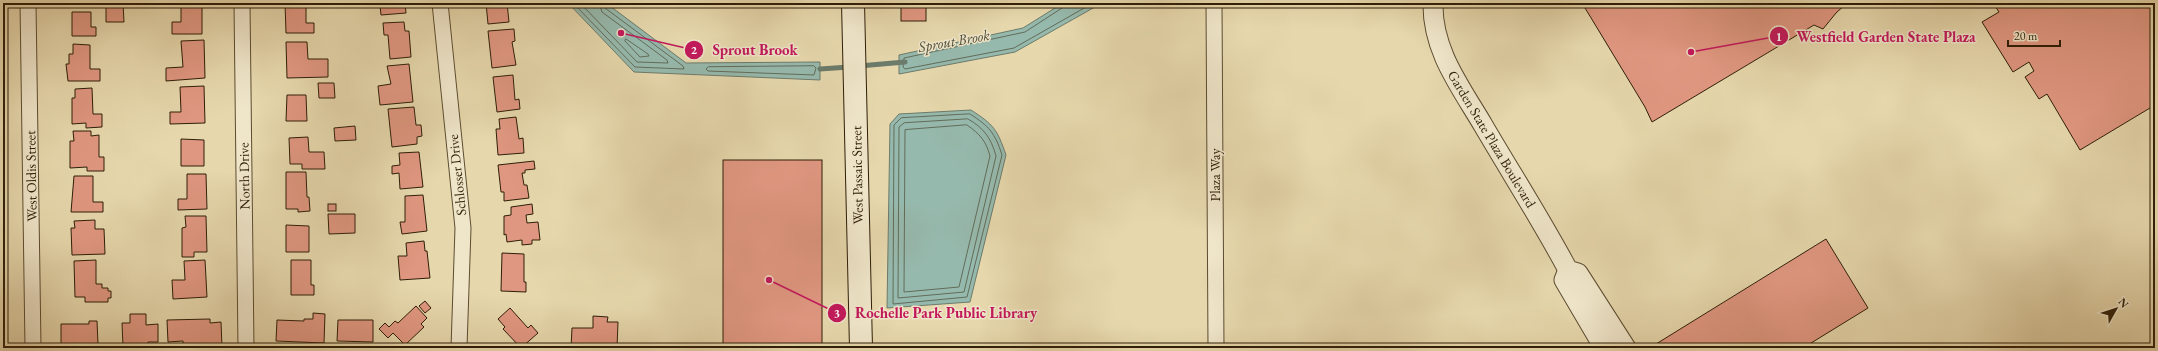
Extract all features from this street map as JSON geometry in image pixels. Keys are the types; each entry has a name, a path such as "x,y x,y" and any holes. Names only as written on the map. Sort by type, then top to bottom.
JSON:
{"main road":[{"name":"West Passaic Street","path":"853,3 861,348"}],"street":[{"name":"West Oldis Street","path":"28,3 33,348"},
{"name":"North Drive","path":"242,3 246,348"},
{"name":"Schlosser Drive","path":"440,3 463,228 459,348"},
{"name":"Garden State Plaza Boulevard","path":"1433,3 1432,18 1437,43 1452,73 1568,270 1578,273 1626,348"},
{"name":"Plaza Way","path":"1214,5 1216,348"},
{"name":"Garden State Plaza Boulevard","path":"1568,270 1564,280 1604,348"}],"water":[{"path":"568,3 606,3 686,63 820,62 820,80 634,72"},
{"path":"1063,3 1102,3 1015,52 899,74 899,55 1023,28"},
{"path":"971,110 994,128 1006,155 970,302 887,308 890,124 899,114"}],"building":[{"path":"106,3 123,3 124,22 106,22"},
{"path":"181,3 202,3 202,34 172,34 172,22 181,22"},
{"path":"285,3 306,3 306,23 314,23 314,33 286,33"},
{"path":"373,3 405,3 406,13 381,15 380,6 374,7"},
{"path":"486,3 507,3 509,22 488,24"},
{"path":"901,3 926,3 926,21 901,21"},
{"path":"1582,3 1847,3 1836,13 1823,29 1814,25 1652,122 1645,107"},
{"path":"1993,3 2155,3 2155,105 2080,150 2047,94 2039,99 2025,77 2034,71 2029,62 2013,72 1982,22 1999,12"},
{"path":"72,12 91,12 91,27 96,27 96,36 72,36"},
{"path":"404,22 405,31 409,31 411,57 390,59 388,35 384,35 383,23"},
{"path":"514,29 515,41 512,42 516,65 492,68 488,31"},
{"path":"204,40 205,78 166,81 166,68 183,67 181,41"},
{"path":"286,42 307,42 308,59 328,59 328,77 287,78"},
{"path":"73,44 90,45 90,69 100,69 100,81 68,81 66,64 69,64 69,54 73,54"},
{"path":"409,64 413,102 380,105 378,86 391,84 387,66"},
{"path":"513,75 515,100 519,99 520,109 497,112 493,77"},
{"path":"318,83 334,83 335,98 319,98"},
{"path":"204,86 205,123 170,124 170,112 181,112 180,87"},
{"path":"92,88 93,114 102,114 102,127 86,128 86,123 72,124 72,98 75,98 75,89"},
{"path":"287,95 306,95 307,121 286,121"},
{"path":"414,107 416,125 421,125 422,136 417,137 417,144 392,147 388,109"},
{"path":"516,117 519,139 523,138 524,153 498,155 496,129 500,129 499,119"},
{"path":"355,126 356,140 335,141 334,128"},
{"path":"73,131 91,131 91,136 99,135 99,157 104,157 104,171 87,171 87,167 70,168 70,141 74,141"},
{"path":"308,137 309,152 324,152 325,169 302,169 302,164 290,164 289,138"},
{"path":"181,139 204,140 204,166 181,166"},
{"path":"419,152 423,187 400,189 399,173 392,174 392,166 400,165 399,153"},
{"path":"723,160 822,160 822,348 723,348"},
{"path":"534,161 535,169 525,170 525,173 522,173 524,185 527,185 529,198 504,201 504,192 501,192 498,165"},
{"path":"286,172 306,172 307,197 309,197 310,211 298,212 298,209 286,209"},
{"path":"187,174 206,174 207,209 178,210 178,199 187,199"},
{"path":"74,176 93,176 93,202 103,202 103,212 71,212"},
{"path":"423,195 427,231 402,234 400,222 405,222 405,196"},
{"path":"328,204 336,204 336,211 328,211"},
{"path":"532,204 533,214 526,215 527,223 538,222 540,240 532,240 532,244 522,245 522,240 507,242 506,234 504,235 504,216 511,215 511,207"},
{"path":"328,214 355,214 355,233 329,234"},
{"path":"185,216 206,216 207,252 194,252 194,257 182,257 182,228 186,227"},
{"path":"95,220 95,229 104,229 105,254 72,255 71,228 75,228 74,221"},
{"path":"286,225 309,226 309,252 286,252"},
{"path":"1826,239 1868,308 1803,348 1659,348 1656,344"},
{"path":"424,241 425,251 427,251 430,278 400,280 398,256 407,256 406,243"},
{"path":"502,253 524,254 524,282 526,282 526,292 501,291"},
{"path":"96,260 96,284 102,284 102,288 108,288 108,291 111,291 111,298 108,298 108,302 85,302 85,297 75,297 74,261"},
{"path":"205,260 207,297 173,299 172,280 185,280 184,261"},
{"path":"291,260 311,260 311,285 314,285 314,295 291,295"},
{"path":"425,301 431,308 425,313 419,306"},
{"path":"416,306 427,318 421,324 424,327 405,345 393,333 388,338 379,329 385,323 389,327 395,321 398,323"},
{"path":"510,308 528,328 531,325 538,333 521,348 503,329 505,327 498,319"},
{"path":"313,313 325,314 324,343 276,341 277,320 304,321 304,319 313,319"},
{"path":"130,314 146,314 146,325 158,324 158,342 148,342 148,347 123,347 122,323 130,323"},
{"path":"593,316 608,317 607,322 618,322 617,348 571,348 572,328 593,328"},
{"path":"210,319 210,323 221,322 222,347 183,347 183,341 168,342 167,320"},
{"path":"338,320 373,320 373,342 337,341"},
{"path":"89,321 97,321 98,344 61,345 61,324 89,324"},
{"path":"3,326 6,326 6,348 3,348"}],"waterway":[{"name":"Sprout Brook","path":"859,66 905,62"},
{"name":"Sprout Brook","path":"820,69 849,67"}],"place":[{"name":"Sprout Brook","path":"621,33"},
{"name":"Westfield Garden State Plaza","path":"1691,52"},
{"name":"Rochelle Park Public Library","path":"769,280"}]}
